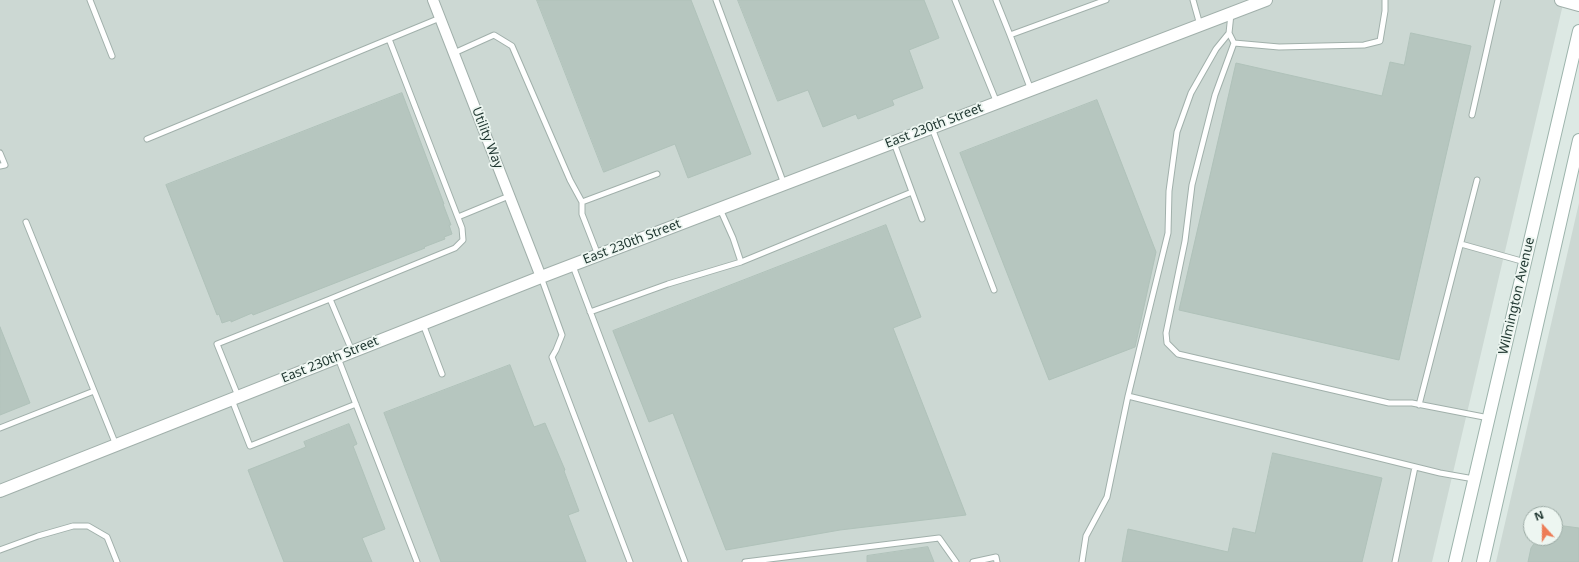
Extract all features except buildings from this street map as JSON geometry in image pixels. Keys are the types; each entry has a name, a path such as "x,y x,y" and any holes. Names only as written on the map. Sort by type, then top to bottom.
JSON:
{"street":[{"name":"Utility Way","path":"433,0 541,277"},
{"name":"East 230th Street","path":"0,491 572,264 1266,0"},
{"path":"1561,0 1579,5"},
{"name":"Wilmington Avenue","path":"1455,562 1579,30"},
{"name":"Wilmington Avenue","path":"1483,562 1579,140"}],"lane":[{"path":"90,0 112,56"},
{"path":"716,0 784,184"},
{"path":"956,0 997,103"},
{"path":"996,0 1031,90"},
{"path":"1010,35 1106,0"},
{"path":"1193,0 1200,25"},
{"path":"1234,43 1279,47 1364,45 1380,41 1385,11 1385,0"},
{"path":"1472,115 1498,0"},
{"path":"1231,13 1229,33 1234,43 1215,95 1192,185 1185,241 1166,333 1167,343 1178,354 1389,403 1419,404 1489,418"},
{"path":"147,139 440,18"},
{"path":"1082,562 1086,536 1107,496 1128,396 1168,233 1169,192 1177,132 1191,93 1216,49 1229,33"},
{"path":"454,53 494,35 512,46 570,180 582,202 582,214 598,255"},
{"path":"356,404 250,446 217,344 455,248 463,240 462,228 458,217 389,39"},
{"path":"932,127 994,290"},
{"path":"894,142 922,219"},
{"path":"0,152 5,165 0,166"},
{"path":"582,202 657,174"},
{"path":"1419,404 1477,180"},
{"path":"590,312 668,284 741,262 912,192"},
{"path":"458,217 509,196"},
{"path":"720,208 733,238 741,262"},
{"path":"26,222 116,445"},
{"path":"1460,244 1525,262"},
{"path":"572,264 685,562"},
{"path":"541,277 562,336 552,356 630,562"},
{"path":"330,299 352,351"},
{"path":"423,324 442,374"},
{"path":"338,357 417,562"},
{"path":"0,428 94,391"},
{"path":"1128,396 1415,467 1474,479"},
{"path":"1396,562 1415,467"},
{"path":"0,550 38,536 73,526 88,526 107,538 117,562"},
{"path":"745,562 939,538 956,562"},
{"path":"973,562 996,557 997,562"}],"shaded area":[{"path":"0,0 1564,0 1432,562 0,562"},
{"path":"1579,203 1579,562 1496,562"}]}
